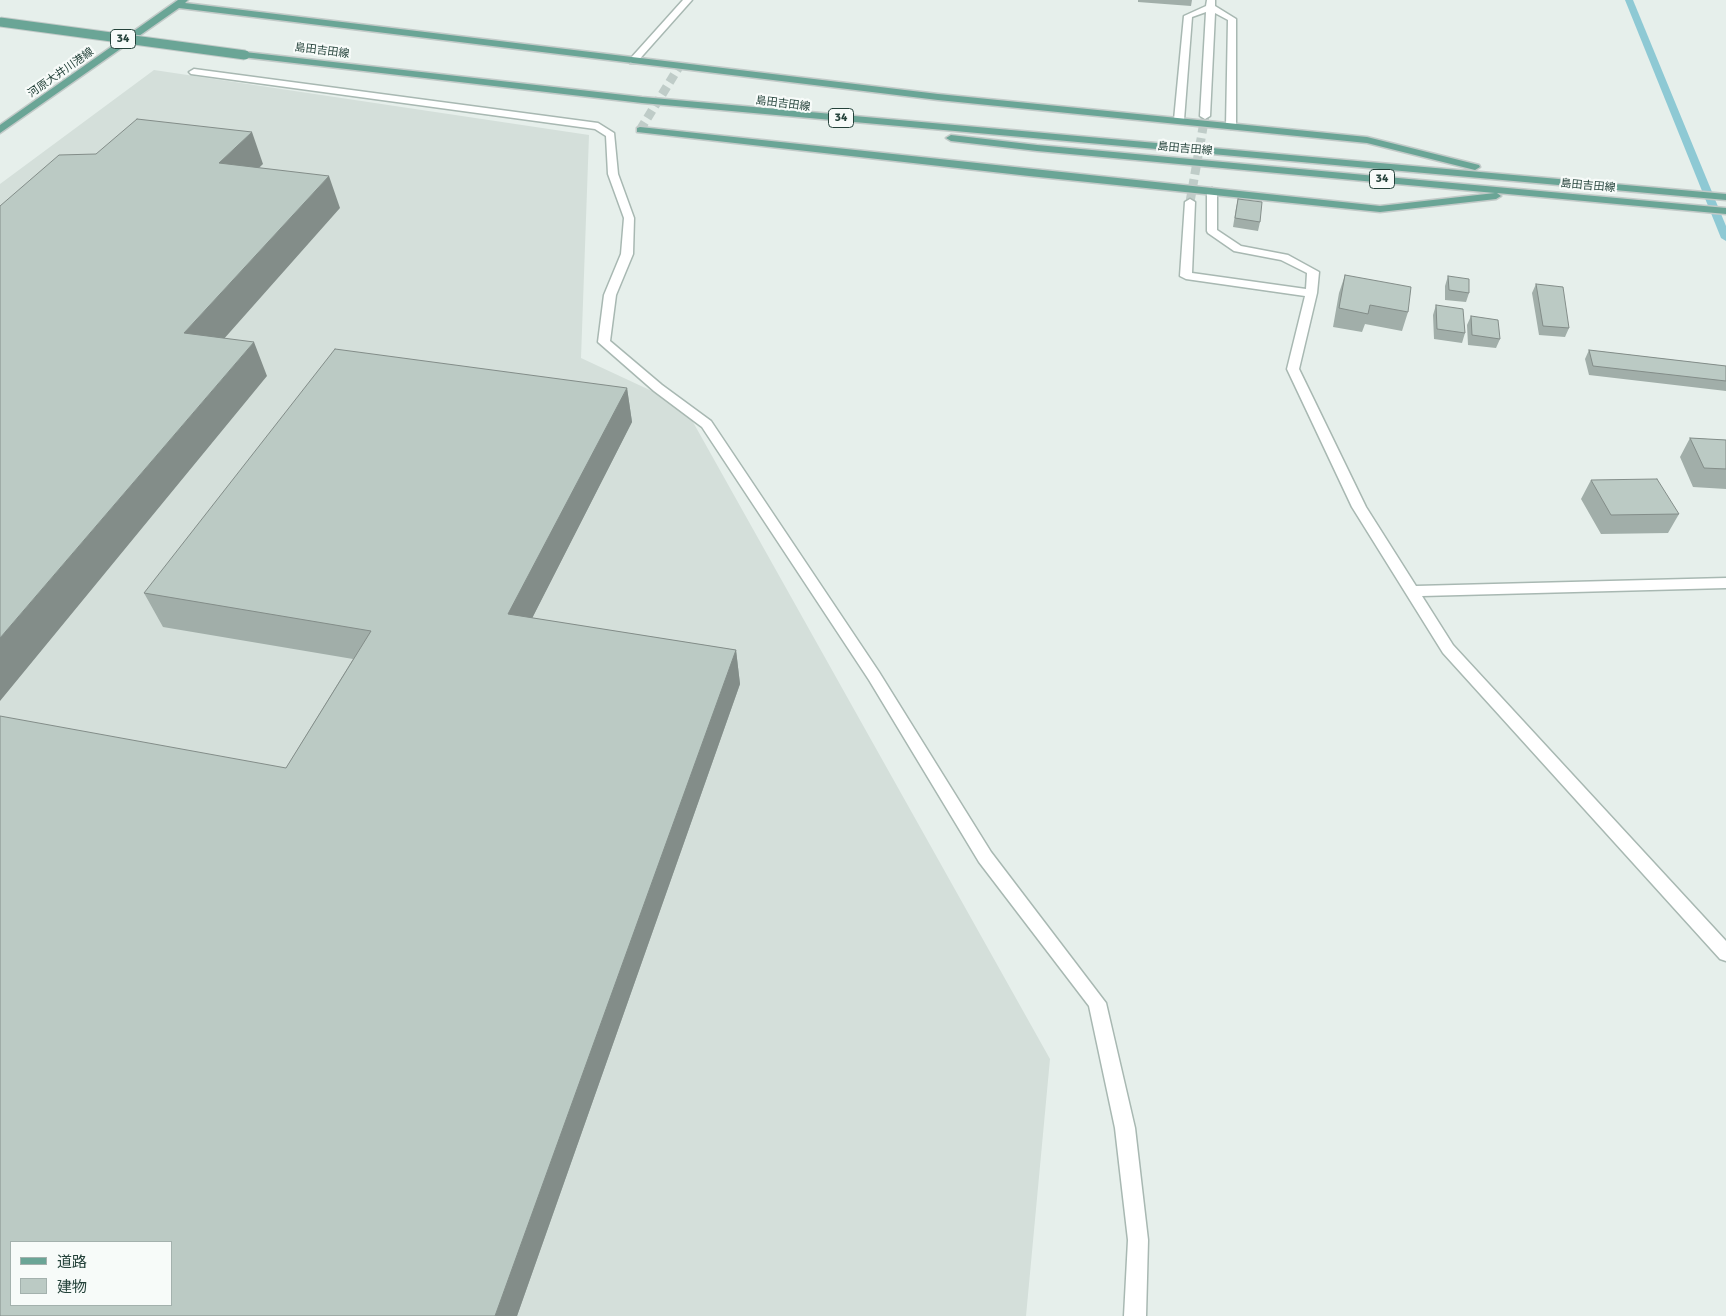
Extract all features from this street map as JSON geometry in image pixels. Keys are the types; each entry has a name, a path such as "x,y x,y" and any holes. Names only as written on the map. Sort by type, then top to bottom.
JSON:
{"main road":[{"path":"181,2 679,67 938,97 1367,140 1521,178"},
{"name":"河原大井川港線","path":"0,130 181,2"},
{"name":"島田吉田線","path":"0,22 245,55 642,100 1037,148 1726,211"},
{"name":"島田吉田線","path":"642,100 1726,197"},
{"path":"640,130 1028,174 1380,209 1528,192"}],"street":[{"path":"633,61 688,0"},
{"path":"1205,116 1211,4"},
{"path":"1179,120 1188,16 1211,4"},
{"path":"1211,4 1232,19 1231,126"},
{"path":"194,72 598,126 611,135 613,174 629,218 627,254 610,295 604,342 658,388 707,424 874,676 984,857 1097,1003 1128,1147 1138,1240 1135,1316"},
{"path":"1212,191 1212,231 1238,249 1284,257 1313,272 1312,293 1292,369 1359,507 1448,649 1726,954"},
{"path":"1190,202 1186,276 1312,293"},
{"path":"1412,591 1726,583"}],"shaded area":[{"path":"154,70 589,135 581,358 684,406 1050,1059 1026,1316 0,1316 0,184"}],"building":[{"path":"137,119 252,132 219,163 329,176 184,333 254,342 0,638 0,206 59,155 96,154"},
{"path":"1238,199 1262,202 1260,222 1235,218"},
{"path":"1345,275 1411,287 1408,312 1370,305 1368,314 1339,308"},
{"path":"1448,276 1469,279 1469,293 1449,290"},
{"path":"1536,284 1563,287 1569,328 1543,326"},
{"path":"1436,305 1463,309 1465,333 1437,329"},
{"path":"1471,316 1498,320 1500,339 1472,335"},
{"path":"335,349 627,388 508,614 736,650 495,1316 0,1316 0,716 286,768 371,631 144,593"},
{"path":"1589,350 1726,366 1726,381 1593,366"},
{"path":"1690,438 1726,440 1726,469 1704,468"},
{"path":"1657,479 1679,514 1611,515 1591,480"}],"waterway":[{"path":"1629,0 1726,238"}],"tunnel":[{"path":"640,130 679,67"},
{"path":"1190,202 1205,116"}]}
